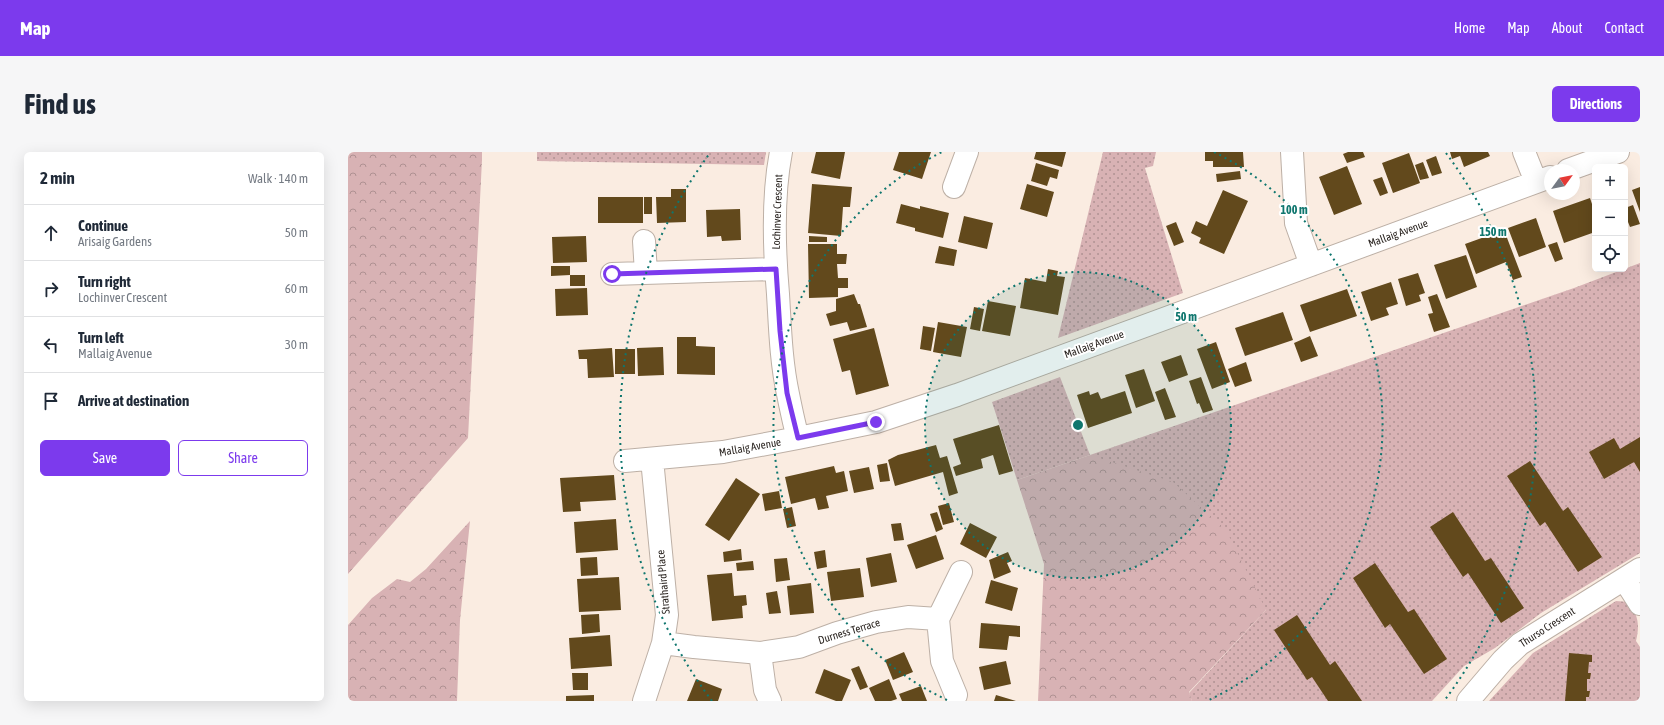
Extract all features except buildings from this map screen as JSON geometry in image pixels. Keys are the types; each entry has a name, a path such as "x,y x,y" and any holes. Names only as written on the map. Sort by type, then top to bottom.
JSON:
{"street":[{"name":"Lochinver Crescent","path":"781,152 775,218 776,269 780,331 787,393 798,438"},
{"path":"954,187 967,152"},
{"path":"1292,152 1296,223 1311,265"},
{"path":"1524,152 1543,179"},
{"path":"1580,166 1618,152"},
{"name":"Mallaig Avenue","path":"625,461 723,452 876,422 957,395 1543,179"},
{"path":"644,241 646,273"},
{"path":"612,274 776,269"},
{"name":"Strathaird Place","path":"644,701 663,643 667,615 652,459"},
{"path":"956,695 942,661 938,619 961,572"},
{"path":"1632,574 1640,604"},
{"name":"Thurso Crescent","path":"1468,701 1503,660 1520,644 1632,574"},
{"name":"Durness Terrace","path":"663,643 694,648 760,653 799,647 837,633 876,622 908,617 938,619"},
{"path":"760,653 765,690 770,701"}],"green space":[{"path":"348,152 482,152 482,160 468,438 348,574"},
{"path":"537,152 766,152 764,165 537,161"},
{"path":"1103,152 1156,152 1153,166 1145,168 1183,293 1058,338"},
{"path":"1640,263 1640,553 1541,613 1495,648 1464,666 1432,701 1192,701 1189,693 1266,610 1090,455 1574,288 1616,272 1628,272 1628,268"},
{"path":"1060,377 1090,455 1017,480 992,402"},
{"path":"1090,455 1173,482 1226,530 1266,610 1189,692 1192,701 1038,701 1044,564 1017,480"},
{"path":"470,521 460,620 457,701 348,701 348,625 372,598 397,579 410,582 426,569"},
{"path":"1616,601 1629,602 1637,620 1638,630 1636,641 1640,647 1640,701 1489,701 1533,653"}],"route":[{"path":"612,274 776,269 780,331 787,393 798,438 876,422"}]}
